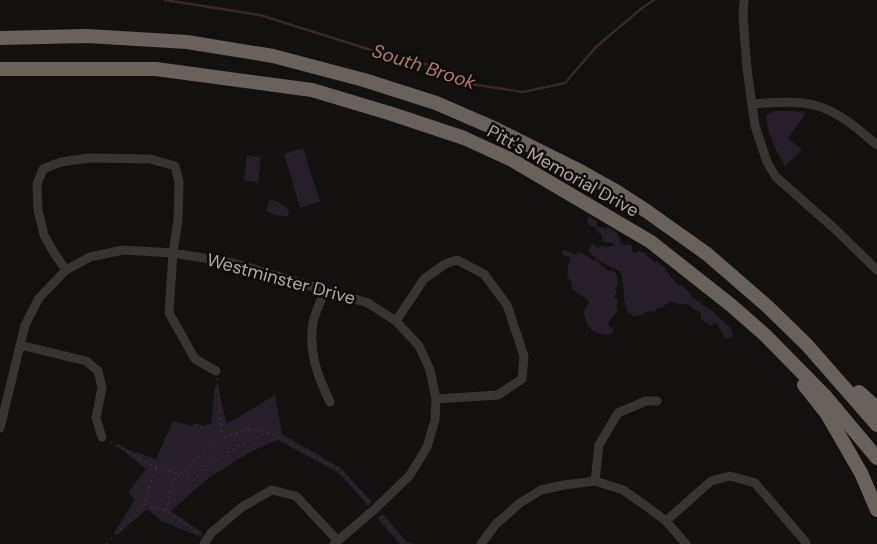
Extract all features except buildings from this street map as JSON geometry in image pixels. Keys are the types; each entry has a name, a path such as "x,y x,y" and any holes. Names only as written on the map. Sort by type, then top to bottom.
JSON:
{"highway":[{"name":"Pitt's Memorial Drive","path":"0,38 87,36 187,42 273,56 364,80 436,103 496,128 582,172 645,210 707,254 767,306 807,345 877,425"},
{"name":"Pitt's Memorial Drive","path":"0,69 156,69 312,90 464,138 512,160 651,242 732,306 785,356 826,397 877,458"},
{"path":"697,279 752,331 805,386 827,414 861,473 877,510"},
{"path":"807,345 877,408"}],"street":[{"path":"744,0 744,34 754,126 767,162 776,177 828,222 877,270"},
{"path":"752,104 782,102 805,103 816,106 842,117 877,146"},
{"path":"66,270 44,235 38,210 37,184 43,169 61,162 89,158 150,159 175,166 179,182 178,220 173,253 169,313 195,359 216,371"},
{"name":"Westminster Drive","path":"0,428 25,325 39,298 66,270 90,257 123,250 173,253 233,263 368,303 396,321 418,346 430,370 436,399 435,420 427,447 410,475 336,543"},
{"path":"396,321 424,280 445,264 457,260 484,274 507,305 524,356 522,379 498,395 436,399"},
{"path":"325,290 313,323 312,353 317,376 330,402"},
{"path":"20,345 86,361 98,371 102,388 96,418 102,437"},
{"path":"595,481 599,445 618,413 646,400 657,401"},
{"path":"666,521 711,481 730,476 755,483 806,544"},
{"path":"481,544 496,524 520,503 541,490 595,481 623,490 666,521 686,544"},
{"path":"205,541 242,507 272,490 296,496 336,543"}],"path":[{"path":"216,371 223,437"},
{"path":"166,511 173,482 179,474 223,437 249,429 259,429 284,439 340,471 370,504"},
{"path":"102,437 146,463 186,475 268,432"},
{"path":"106,544 144,504 156,467"},
{"path":"144,504 166,511 205,541"},
{"path":"380,514 404,544"}],"shaded area":[{"path":"774,111 806,113 788,138 802,150 785,166 775,148 768,126 767,115"},
{"path":"303,148 320,201 300,208 284,154"},
{"path":"247,155 261,157 258,183 244,180"},
{"path":"272,200 281,204 289,211 288,216 276,215 266,210 269,201"},
{"path":"590,216 597,221 596,224 599,228 608,227 617,233 620,242 625,245 630,244 632,251 635,253 639,250 646,253 654,262 658,262 665,267 677,284 681,285 692,297 731,328 733,336 726,339 716,323 711,326 702,320 700,312 688,304 679,304 671,301 661,308 657,308 655,312 647,311 642,315 636,316 628,313 620,271 603,263 589,251 591,244 598,248 614,245 613,243 602,241 603,238 596,228 588,225 587,219"},
{"path":"563,250 576,255 579,252 593,261 595,259 607,271 615,272 618,281 615,290 617,293 614,297 618,300 616,307 618,310 608,323 613,328 613,332 609,335 595,332 588,325 584,313 589,302 572,289 572,283 567,276 570,261 569,257 562,254"},
{"path":"215,387 218,387 227,424 275,395 282,434 341,468 372,502 368,506 340,474 278,440 250,452 206,480 171,511 203,533 201,537 161,521 147,509 117,535 114,533 135,499 128,493 146,469 117,446 118,444 129,450 156,459 173,421 192,426 195,423 204,426 211,425"},
{"path":"383,514 407,542 414,544 400,544 377,518"}],"waterway":[{"name":"South Brook","path":"165,0 260,15 393,57 441,69 470,84 523,92 565,83 596,47 654,0"}]}
